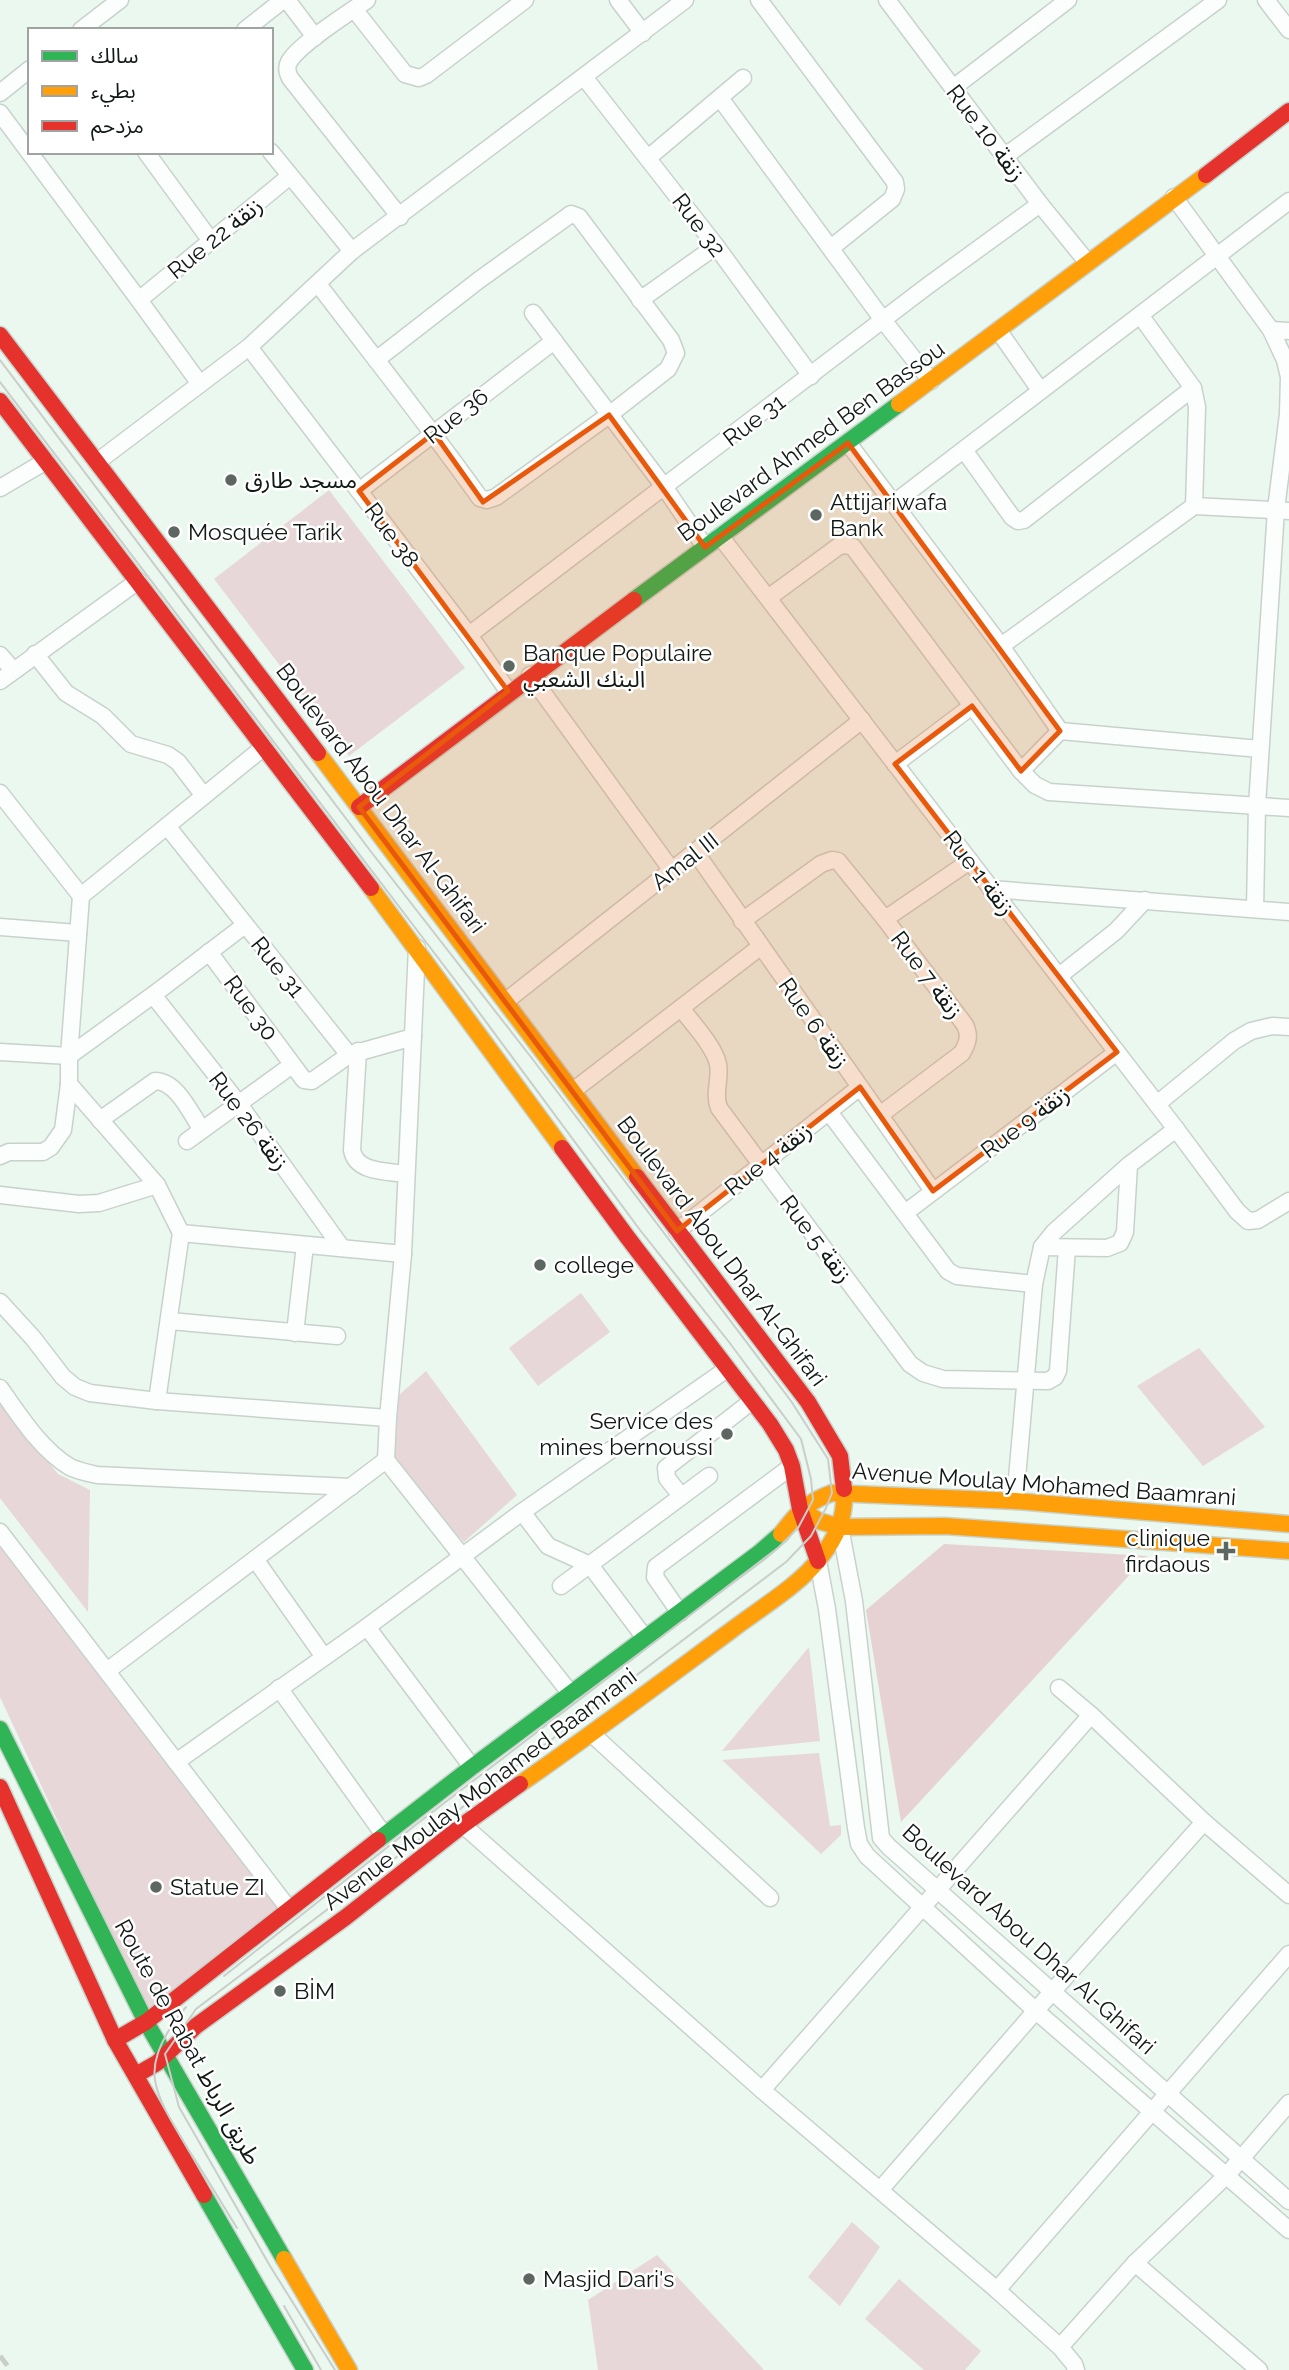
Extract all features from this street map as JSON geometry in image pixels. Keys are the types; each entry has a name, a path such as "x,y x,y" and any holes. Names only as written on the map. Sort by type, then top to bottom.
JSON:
{"street":[{"path":"84,28 120,0"},
{"path":"247,28 285,0 315,37"},
{"path":"400,217 290,78 288,64 315,37 361,4 405,74 419,78 525,0"},
{"path":"618,0 643,33"},
{"path":"97,462 249,347 352,251 685,0"},
{"path":"759,0 895,181 896,189 892,199 831,248"},
{"name":"Rue 10 زنقة","path":"887,0 1004,157 1088,263"},
{"path":"953,88 1068,0"},
{"path":"1004,157 1218,0"},
{"path":"1266,0 1289,30"},
{"path":"0,93 28,71"},
{"name":"Rue 32","path":"584,77 716,247 811,376"},
{"path":"648,158 743,78"},
{"path":"720,98 931,381"},
{"name":"Boulevard Ahmed Ben Bassou","path":"359,807 508,691 848,443 1289,111"},
{"path":"0,113 28,151"},
{"path":"30,154 200,384"},
{"path":"147,154 211,241"},
{"path":"273,154 352,251"},
{"name":"Rue 22 زنقة","path":"139,300 290,176"},
{"path":"1174,197 1271,330 1285,360 1289,377 1282,510 1256,806 1255,909"},
{"path":"894,503 1289,201"},
{"name":"Rue 31","path":"469,635 1040,204"},
{"path":"318,284 376,360 434,433 480,498 487,500 496,497 667,369 675,358 676,349 579,217 571,214 478,280 376,360"},
{"path":"640,300 716,247"},
{"path":"533,313 705,547"},
{"path":"1140,315 1193,388 1197,407 1194,506"},
{"path":"998,330 1040,390"},
{"path":"1271,330 1289,331"},
{"name":"Boulevard Abou Dhar Al-Ghifari","path":"0,335 574,1090 677,1231 754,1327 808,1402 840,1456 844,1493 844,1513 840,1527 854,1601 881,1838 1289,2201"},
{"name":"Rue 36","path":"359,491 554,341"},
{"name":"Rue 38","path":"249,347 469,635 508,691"},
{"path":"964,450 1012,517 1024,520 1193,388"},
{"name":"Boulevard Abou Dhar Al-Ghifari","path":"0,401 417,948 628,1238 770,1424 786,1450 792,1466 800,1509 818,1561 859,1844 867,1856 1036,2011 1289,2230"},
{"path":"848,443 1001,646 1060,732"},
{"path":"0,488 46,461"},
{"path":"1001,646 1194,506 1282,510"},
{"name":"Rue 1 زنقة","path":"720,536 1237,1211 1248,1221 1258,1220 1289,1201"},
{"path":"768,598 839,546 853,547 1021,771 1035,785 1049,792 1289,808"},
{"path":"0,681 138,581"},
{"path":"0,654 13,670"},
{"path":"35,654 66,693 103,716 131,744 168,755 178,762 204,796"},
{"path":"530,675 673,872"},
{"path":"895,764 972,706"},
{"name":"Amal III","path":"506,1001 863,720"},
{"path":"1021,771 1060,732 1260,749"},
{"path":"81,896 264,747"},
{"path":"0,793 81,896 69,1084 63,1130 51,1147 43,1152 9,1152 0,1156"},
{"name":"Rue 31","path":"167,826 245,925 353,1053"},
{"name":"Rue 6 زنقة","path":"696,853 933,1191"},
{"name":"Rue 7 زنقة","path":"742,920 821,864 838,861 965,1025 968,1044 962,1053 880,1115"},
{"name":"Rue 7 زنقة","path":"885,919 970,861"},
{"path":"991,889 1289,912"},
{"path":"1059,976 1116,931 1145,901"},
{"path":"0,1052 69,1056 245,925"},
{"path":"0,927 78,933"},
{"path":"574,1090 761,947"},
{"path":"417,948 402,1254 386,1460 464,1555 571,1694"},
{"name":"Rue 30","path":"209,952 292,1065"},
{"name":"Rue 26 زنقة","path":"153,995 239,1104 342,1248"},
{"name":"Rue 5 زنقة","path":"681,1008 713,1053 718,1065 716,1101 719,1108 910,1363 923,1373 943,1379 1048,1381 1055,1377 1059,1371 1067,1248"},
{"path":"1157,1104 1234,1041 1251,1031 1272,1026 1289,1027"},
{"path":"187,1141 292,1065 304,1080 313,1081 353,1053 413,1037"},
{"name":"Rue 9 زنقة","path":"905,1213 1117,1052"},
{"path":"353,1053 353,1157 365,1167 406,1174"},
{"path":"100,1120 155,1081 160,1081 173,1089 202,1130"},
{"path":"69,1084 158,1185 181,1233 157,1401"},
{"name":"Rue 4 زنقة","path":"677,1231 860,1087"},
{"path":"829,1111 948,1271 957,1276 1034,1284"},
{"path":"1015,1501 1034,1284 1042,1247 1054,1232 1129,1165 1176,1129"},
{"path":"1042,1247 1107,1248 1120,1243 1125,1232 1129,1165"},
{"path":"0,1195 79,1204 99,1203 158,1185"},
{"path":"181,1233 402,1254"},
{"path":"295,1332 305,1245"},
{"path":"0,1302 33,1338 63,1377 75,1387 90,1393 157,1401 388,1418"},
{"path":"170,1321 337,1336"},
{"path":"176,1762 367,1627 522,1512 727,1368"},
{"path":"0,1388 56,1457 72,1468 97,1475 351,1487"},
{"path":"681,1496 667,1478 666,1468 752,1401"},
{"path":"107,1671 386,1460"},
{"path":"680,1612 656,1577 656,1567 792,1466"},
{"path":"561,1586 709,1476"},
{"name":"Avenue Moulay Mohamed Baamrani","path":"115,2040 146,2022 472,1767 760,1553 781,1534 800,1509 813,1500 832,1493 844,1493 1015,1501 1289,1524"},
{"path":"800,1509 819,1521 840,1527 944,1526 1289,1551"},
{"path":"522,1512 548,1546 590,1564 645,1639"},
{"name":"Avenue Moulay Mohamed Baamrani","path":"136,2076 157,2063 195,2026 346,1917 463,1825 592,1734 786,1589 818,1561 840,1527"},
{"path":"0,1532 289,1909"},
{"path":"255,1559 324,1657"},
{"path":"367,1627 472,1767"},
{"path":"279,1688 384,1835"},
{"path":"1059,1688 1204,1822 1289,1895"},
{"path":"762,2090 1091,1715"},
{"name":"Route de Rabat طريق الرباط","path":"0,1728 146,2022 349,2370"},
{"path":"592,1734 770,1898"},
{"path":"0,1787 115,2040 305,2370"},
{"path":"880,2190 1204,1822"},
{"path":"463,1825 762,2090 997,2290 1060,2347 1076,2370"},
{"path":"997,2290 1289,1954"},
{"path":"1060,2347 1135,2263 1227,2175 1289,2103"},
{"path":"1135,2263 1259,2370"}],"highlighted area":[{"path":"609,415 705,547 848,443 1060,731 1021,771 972,706 895,764 1117,1052 933,1191 860,1087 677,1231 359,807 508,691 359,491 434,433 483,502"}],"shaded area":[{"path":"329,490 465,668 349,756 214,579"},
{"path":"581,1293 610,1332 538,1386 509,1348"},
{"path":"1199,1348 1265,1427 1203,1466 1137,1386"},
{"path":"426,1371 517,1495 464,1542 386,1460 398,1396"},
{"path":"0,1400 58,1474 90,1490 88,1612 0,1498"},
{"path":"0,1522 287,1910 147,2013 0,1697"},
{"path":"944,1544 1147,1556 901,1822 866,1610"},
{"path":"809,1647 820,1741 722,1751"},
{"path":"819,1753 830,1826 841,1825 841,1835 821,1854 722,1760"},
{"path":"852,2222 880,2247 840,2306 808,2277"},
{"path":"657,2255 764,2370 598,2370 588,2300"},
{"path":"899,2279 981,2351 965,2370 924,2370 865,2319"}],"tram line":[{"path":"0,360 791,1401 828,1459 832,1493 826,1508 811,1536 786,1562 196,2009 165,2054 179,2107 270,2266 335,2370"},
{"path":"0,382 801,1439 811,1479 813,1500 798,1528 779,1547 418,1823 224,1976"},
{"path":"186,2007 159,2050 155,2070 157,2089 174,2125 237,2228"},
{"path":"284,2306 321,2370"}],"railway":[{"path":"0,2356 11,2370"}],"traffic: fast":[{"path":"634,600 899,404"},
{"path":"378,1840 781,1534"},
{"path":"0,1729 146,2022 284,2259"},
{"path":"204,2195 305,2370"}],"traffic: slow":[{"path":"899,404 1206,175"},
{"path":"318,753 637,1177"},
{"path":"371,888 562,1148"},
{"path":"520,1784 801,1578 820,1558 836,1534 842,1517 844,1489"},
{"path":"781,1534 803,1509 832,1493 1015,1501 1289,1524"},
{"path":"800,1509 819,1521 840,1527 945,1526 1289,1551"},
{"path":"284,2259 349,2370"}],"traffic: jam":[{"path":"1206,175 1289,111"},
{"path":"0,335 318,753"},
{"path":"0,401 371,888"},
{"path":"359,807 634,600"},
{"path":"562,1148 770,1424 786,1450 792,1466 800,1509 818,1561"},
{"path":"637,1177 808,1402 840,1456 844,1489"},
{"path":"136,2075 157,2063 196,2026 346,1917 520,1784"},
{"path":"0,1787 115,2040 204,2195"},
{"path":"115,2040 146,2022 378,1840"}],"place":[{"name":"مسجد طارق","path":"231,480"},
{"name":"Attijariwafa Bank","path":"816,515"},
{"name":"Mosquée Tarik","path":"174,532"},
{"name":"Banque Populaire البنك الشعبي","path":"509,666"},
{"name":"college","path":"540,1265"},
{"name":"Service des mines bernoussi","path":"727,1434"},
{"name":"clinique firdaous","path":"1226,1551"},
{"name":"Statue ZI","path":"156,1887"},
{"name":"BİM","path":"280,1991"},
{"name":"Masjid Dari's","path":"529,2279"}]}
